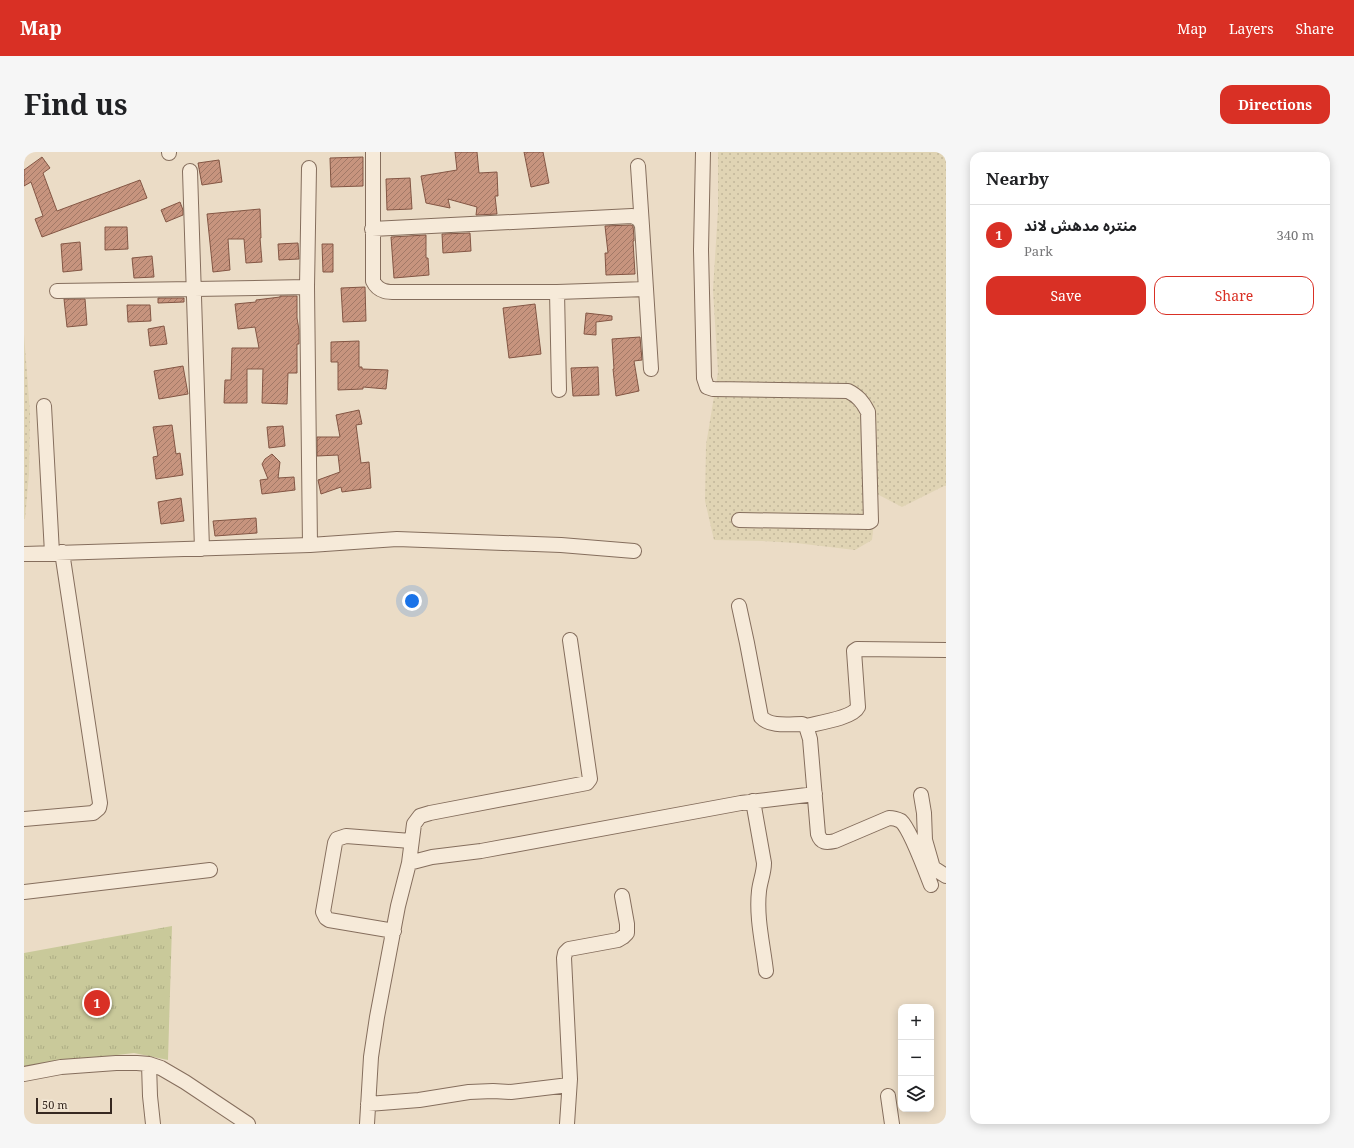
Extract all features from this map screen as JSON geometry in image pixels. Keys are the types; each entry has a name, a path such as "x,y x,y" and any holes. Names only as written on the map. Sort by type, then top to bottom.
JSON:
{"street":[{"path":"373,152 373,281 378,289 385,292 557,292 646,289"},
{"path":"703,152 701,250 704,378 707,388 848,392 856,395 862,400 868,412 871,521 739,520"},
{"path":"638,166 652,369"},
{"path":"309,168 307,287 310,545"},
{"path":"190,171 202,549"},
{"path":"372,229 632,216 640,220 642,226"},
{"path":"57,291 307,287"},
{"path":"557,292 559,390"},
{"path":"24,819 94,813 99,808 100,803 57,553 44,406"},
{"path":"24,554 310,545 403,539 561,545 634,551"},
{"path":"738,606 747,643 761,717 764,721 770,724 802,724 806,726 845,716 858,709 854,655 854,651 857,649 946,650"},
{"path":"368,1124 371,1057 377,1016 398,906 409,863 414,824 420,816 430,813 589,782 590,779 570,640"},
{"path":"806,726 810,739 818,834 822,841 827,843 835,841 889,818 894,818 904,824 931,885"},
{"path":"409,863 432,857 481,851 753,802 815,794"},
{"path":"921,795 924,813 925,840 933,868"},
{"path":"753,802 764,864 759,890 759,912 766,971"},
{"path":"394,931 330,920 326,918 323,912 335,843 336,839 346,836 411,842"},
{"path":"921,860 946,876"},
{"path":"24,892 210,870"},
{"path":"567,1124 569,1085 565,953 569,949 618,940 627,933 628,929 622,896"},
{"path":"24,1074 61,1067 116,1063 149,1064 160,1068 185,1082 248,1124"},
{"path":"149,1064 153,1124"},
{"path":"368,1104 419,1100 469,1092 511,1092 569,1085"},
{"path":"888,1096 892,1124"}],"shaded area":[{"path":"718,152 946,152 946,486 902,507 877,494 872,540 855,550 796,543 714,540 705,501 706,445 718,372 713,290 718,210"},
{"path":"24,334 30,413 29,474 25,519 24,519"}],"green space":[{"path":"172,926 168,1060 134,1053 24,1066 24,953"}],"building":[{"path":"455,152 477,152 479,173 497,172 498,196 495,196 497,214 476,215 477,207 448,199 450,208 426,203 421,176 457,170"},
{"path":"524,152 543,152 549,183 531,187"},
{"path":"42,157 50,168 43,173 57,211 140,180 147,198 42,237 35,219 43,216 31,182 24,186 24,170"},
{"path":"363,157 363,186 331,187 330,158"},
{"path":"219,160 222,182 202,185 198,163"},
{"path":"410,178 412,209 387,210 386,179"},
{"path":"180,202 183,215 166,222 161,210"},
{"path":"260,209 262,262 246,263 244,239 228,239 230,270 213,272 207,214"},
{"path":"605,226 633,226 634,237 635,274 606,275 605,253 608,253"},
{"path":"105,227 127,227 128,249 105,250"},
{"path":"470,233 471,251 443,253 442,234"},
{"path":"426,235 426,258 428,258 429,275 394,278 391,237"},
{"path":"80,242 82,270 63,272 61,244"},
{"path":"298,243 299,259 279,260 278,244"},
{"path":"322,244 333,244 333,272 323,272"},
{"path":"152,256 154,277 134,278 132,258"},
{"path":"365,287 366,321 343,322 341,288"},
{"path":"280,296 297,296 299,344 297,344 297,373 288,373 287,404 262,403 263,369 247,369 247,403 224,403 225,380 231,380 232,348 259,348 255,327 238,329 235,304 256,302 256,300"},
{"path":"158,298 184,298 184,302 158,303"},
{"path":"64,299 85,299 87,325 67,327"},
{"path":"535,304 541,354 509,358 503,308"},
{"path":"127,305 150,305 151,321 128,322"},
{"path":"586,313 612,316 612,320 596,322 596,335 584,334"},
{"path":"164,326 167,344 150,346 148,329"},
{"path":"640,337 642,360 634,361 639,391 616,396 612,339"},
{"path":"359,341 359,367 362,367 362,369 388,370 386,389 363,387 363,389 338,390 338,362 331,362 331,342"},
{"path":"183,366 188,394 159,399 154,371"},
{"path":"598,367 599,395 573,396 571,368"},
{"path":"359,410 362,424 356,425 361,463 369,462 371,488 342,492 341,487 321,494 318,480 340,472 338,455 317,456 317,437 340,437 336,415"},
{"path":"172,425 176,454 180,453 183,475 156,479 153,457 158,456 153,427"},
{"path":"283,426 285,446 269,448 267,427"},
{"path":"272,454 280,462 278,478 294,477 295,490 262,494 260,480 268,479 262,464 265,459"},
{"path":"181,498 184,521 161,524 158,502"},
{"path":"256,518 257,533 215,536 213,521"}],"place":[{"name":"منتره مدهش لاند","path":"97,1003"}]}
